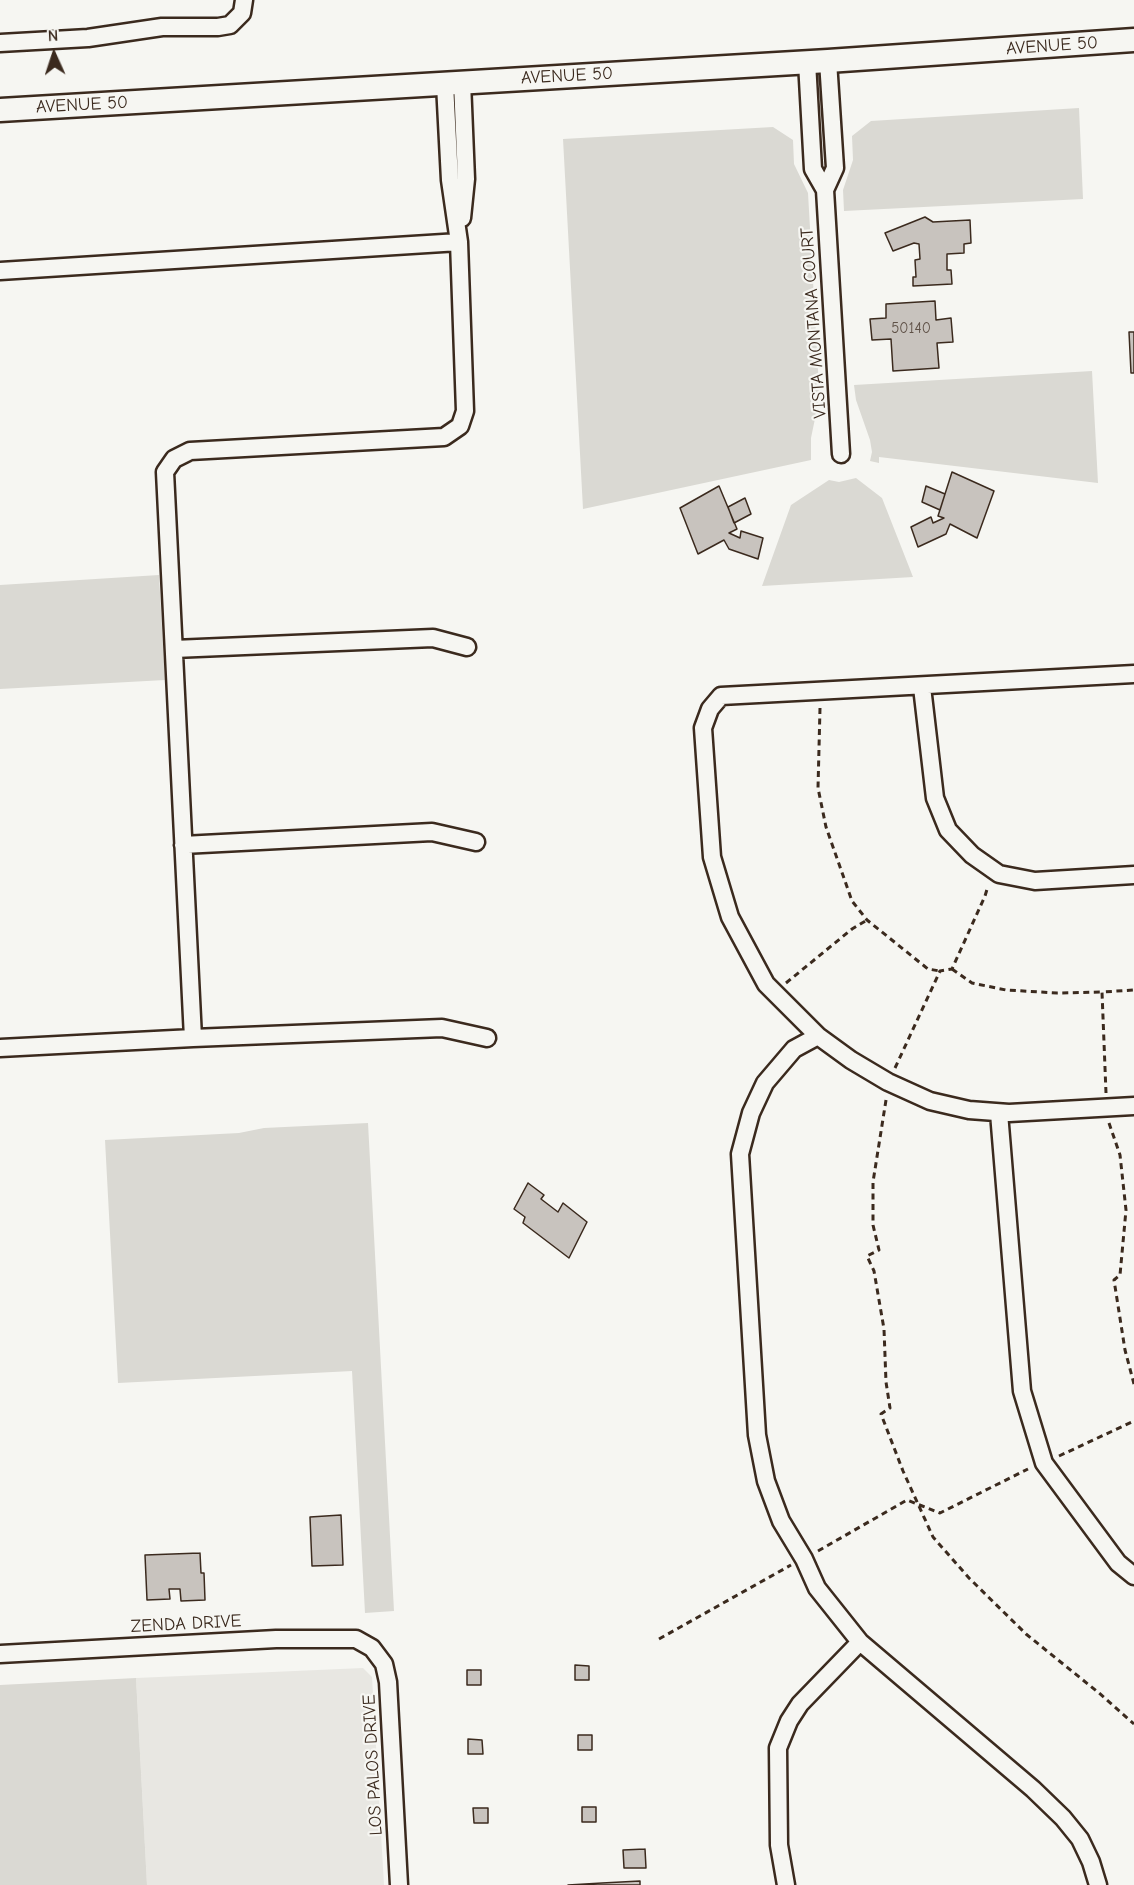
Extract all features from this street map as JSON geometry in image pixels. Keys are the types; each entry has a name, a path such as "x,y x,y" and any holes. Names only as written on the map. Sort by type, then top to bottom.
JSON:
{"main road":[{"name":"AVENUE 50","path":"0,110 1134,40"}],"street":[{"path":"0,43 97,37 178,26 218,27 230,24 243,7"},
{"name":"VISTA MONTANA COURT","path":"818,61 813,169 825,190 842,454"},
{"path":"193,1038 165,472 174,459 190,451 444,437 460,426 465,411 459,242 450,180 454,83"},
{"path":"0,271 459,242"},
{"path":"174,649 433,638 467,647"},
{"path":"1134,674 721,696 710,709 703,728 712,857 730,917 766,984 818,1036 851,1060 888,1082 930,1101 969,1110 999,1113 1134,1106"},
{"path":"922,687 935,798 948,830 972,855 999,874 1035,881 1134,875"},
{"path":"183,845 432,832 476,842"},
{"path":"0,1048 442,1028 487,1038"},
{"path":"818,1036 794,1048 765,1083 751,1113 740,1154 758,1435 766,1481 781,1521 804,1559 817,1588 860,1642 1034,1789 1063,1818 1080,1839 1091,1862 1098,1885"},
{"path":"999,1113 1022,1391 1044,1463 1118,1563 1134,1576"},
{"name":"ZENDA DRIVE","path":"0,1654 327,1638 356,1640 372,1648"},
{"path":"786,1885 779,1845 778,1748 789,1721 800,1704 860,1642"},
{"name":"LOS PALOS DRIVE","path":"372,1648 384,1664 388,1682 399,1885"}],"path":[{"path":"818,692 820,707 818,788 826,828 852,901 867,920 928,969 940,971 952,969 972,983 1006,990 1057,993 1134,990"},
{"path":"952,969 986,896 989,880 995,871"},
{"path":"774,993 852,929 867,920"},
{"path":"940,971 888,1082 873,1182 873,1224 879,1250 867,1256 874,1271 884,1329 886,1382 890,1408 881,1414 903,1471 920,1506 925,1524 933,1537 969,1578 1026,1634 1100,1693 1134,1724"},
{"path":"1102,992 1106,1108 1120,1155 1126,1210 1120,1275 1114,1280 1125,1350 1134,1384"},
{"path":"659,1639 907,1500 940,1513 1134,1420"}],"shaded area":[{"path":"1079,108 1083,199 844,211 843,190 853,160 852,136 871,121"},
{"path":"773,127 793,140 794,164 808,193 819,387 811,438 811,460 583,509 563,139"},
{"path":"1092,371 1098,483 879,457 879,463 870,461 872,452 870,440 856,400 854,385"},
{"path":"856,478 882,498 913,577 762,586 791,505 829,480 839,482"},
{"path":"159,575 165,680 0,689 0,585"},
{"path":"368,1123 394,1611 365,1613 352,1371 118,1383 105,1140"},
{"path":"363,1668 372,1677 384,1885 147,1885 136,1678"},
{"path":"136,1678 147,1885 0,1885 0,1685"}],"building":[{"path":"925,217 933,222 970,220 971,243 964,244 964,253 947,254 947,270 951,270 952,284 913,286 913,277 916,277 915,260 920,259 919,244 914,243 893,251 885,233"},
{"path":"935,301 936,320 951,318 953,342 937,343 939,368 893,371 891,339 872,340 870,319 886,318 886,304"},
{"path":"1129,332 1134,332 1134,373 1131,373"},
{"path":"952,472 994,491 977,538 950,524 946,534 918,547 911,527 931,517 933,523 944,518 938,516"},
{"path":"719,486 737,529 729,533 740,538 741,531 763,538 758,559 729,549 724,540 698,554 680,508"},
{"path":"926,486 945,494 940,510 922,502"},
{"path":"745,498 751,514 734,523 728,507"},
{"path":"528,1183 544,1195 541,1199 558,1212 563,1203 587,1222 569,1258 523,1223 525,1217 514,1209"},
{"path":"341,1515 343,1565 312,1566 310,1517"},
{"path":"200,1553 201,1573 204,1573 205,1600 181,1601 180,1589 169,1589 170,1599 147,1600 145,1555"},
{"path":"575,1665 589,1666 589,1680 575,1680"},
{"path":"467,1670 481,1670 481,1685 467,1685"},
{"path":"578,1735 592,1735 592,1750 578,1750"},
{"path":"468,1739 482,1740 483,1754 468,1754"},
{"path":"582,1807 596,1807 596,1822 582,1822"},
{"path":"473,1808 488,1808 488,1823 474,1823"},
{"path":"645,1849 646,1868 624,1868 623,1850"},
{"path":"640,1881 640,1885 568,1885 602,1883"}]}
